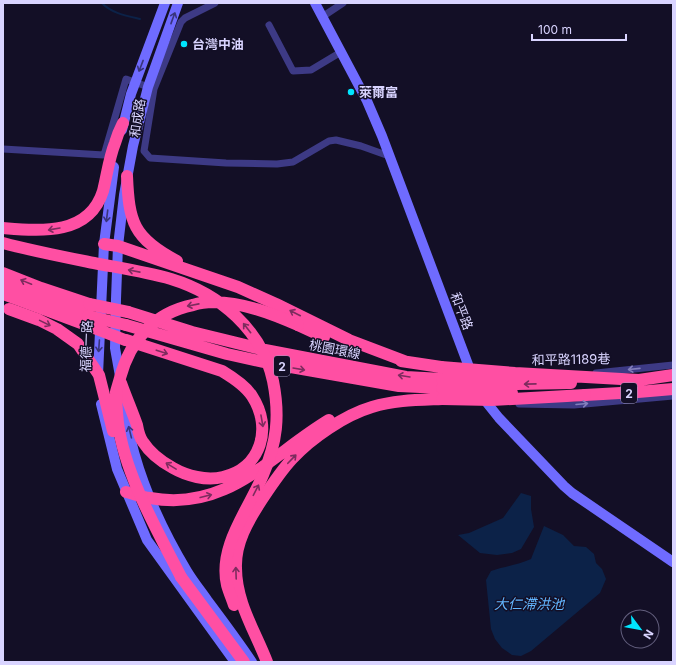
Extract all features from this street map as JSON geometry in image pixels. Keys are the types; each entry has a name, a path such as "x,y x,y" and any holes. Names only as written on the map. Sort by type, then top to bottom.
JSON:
{"highway":[{"path":"3,228 52,230 79,222 84,218 96,205 102,192 114,143 123,123"},
{"path":"127,176 128,204 132,221 139,233 149,243 173,259 208,276"},
{"path":"3,243 48,254 158,276 191,287 206,294 234,314 248,328 266,356 275,393 277,416 276,433 263,476 233,535 229,548 226,568 227,584 234,605 242,622 266,662"},
{"path":"104,244 118,246 238,287 350,340 407,362 442,383"},
{"name":"桃園環線","path":"3,273 126,325 227,354 268,363 399,386 442,383"},
{"name":"桃園環線","path":"3,284 88,310 128,312 192,332 265,350 442,383"},
{"path":"3,294 125,340 222,371 234,378 252,395 258,407 262,420 263,433 260,445 254,456 245,467 233,474 210,478 182,473 155,456 142,442 121,382"},
{"path":"181,577 144,503 126,459 118,423 116,392 124,364 132,348 157,319 186,306 212,302 234,304 276,316 366,354 407,362"},
{"path":"6,307 57,329 73,340 83,351 99,375 122,463 145,520 159,547 244,662"},
{"name":"2","path":"442,383 523,373 639,380 673,375"},
{"path":"266,662 244,608 236,579 237,551 241,538 256,508 292,458 328,429 346,418 372,407 391,402 442,383"},
{"path":"126,492 150,498 180,500 203,497 221,492 240,482 302,437 335,416 365,404 403,396 442,383"},
{"name":"2","path":"442,383 492,400 673,389"}],"main road":[{"name":"福德一路","path":"165,3 135,82 123,123 111,184 104,244 97,372 100,402 117,469 147,540 235,662"},
{"path":"178,3 151,88 127,176 118,246 115,348 125,412 137,462 150,498 163,527 187,572 252,662"},
{"name":"和平路","path":"315,3 367,101 470,371 487,403 568,489 673,562"},
{"path":"136,517 141,510 148,506 153,508 157,514"}],"street":[{"path":"151,88 181,22 185,18 215,3"},
{"path":"322,16 343,3"},
{"path":"269,25 293,71 312,70 341,52"},
{"name":"和成路","path":"3,149 104,155 126,79 151,88 144,151 150,158 226,163 276,164 293,162 329,141 336,140 361,146 389,156"},
{"name":"和平路1189巷","path":"470,371 597,373 673,365"},
{"path":"487,403 574,405 673,396"}],"water":[{"path":"521,493 531,496 531,509 534,527 521,549 512,553 497,555 480,553 458,535 469,533 503,518"},
{"name":"大仁滯洪池","path":"544,526 563,535 574,546 586,547 594,554 596,563 602,569 606,579 600,593 531,651 521,656 512,655 502,648 495,639 491,629 486,580 491,571 531,559"}],"waterway":[{"path":"102,3 115,12 140,19"}],"place":[{"name":"台灣中油","path":"184,44"},
{"name":"萊爾富","path":"351,92"}]}
